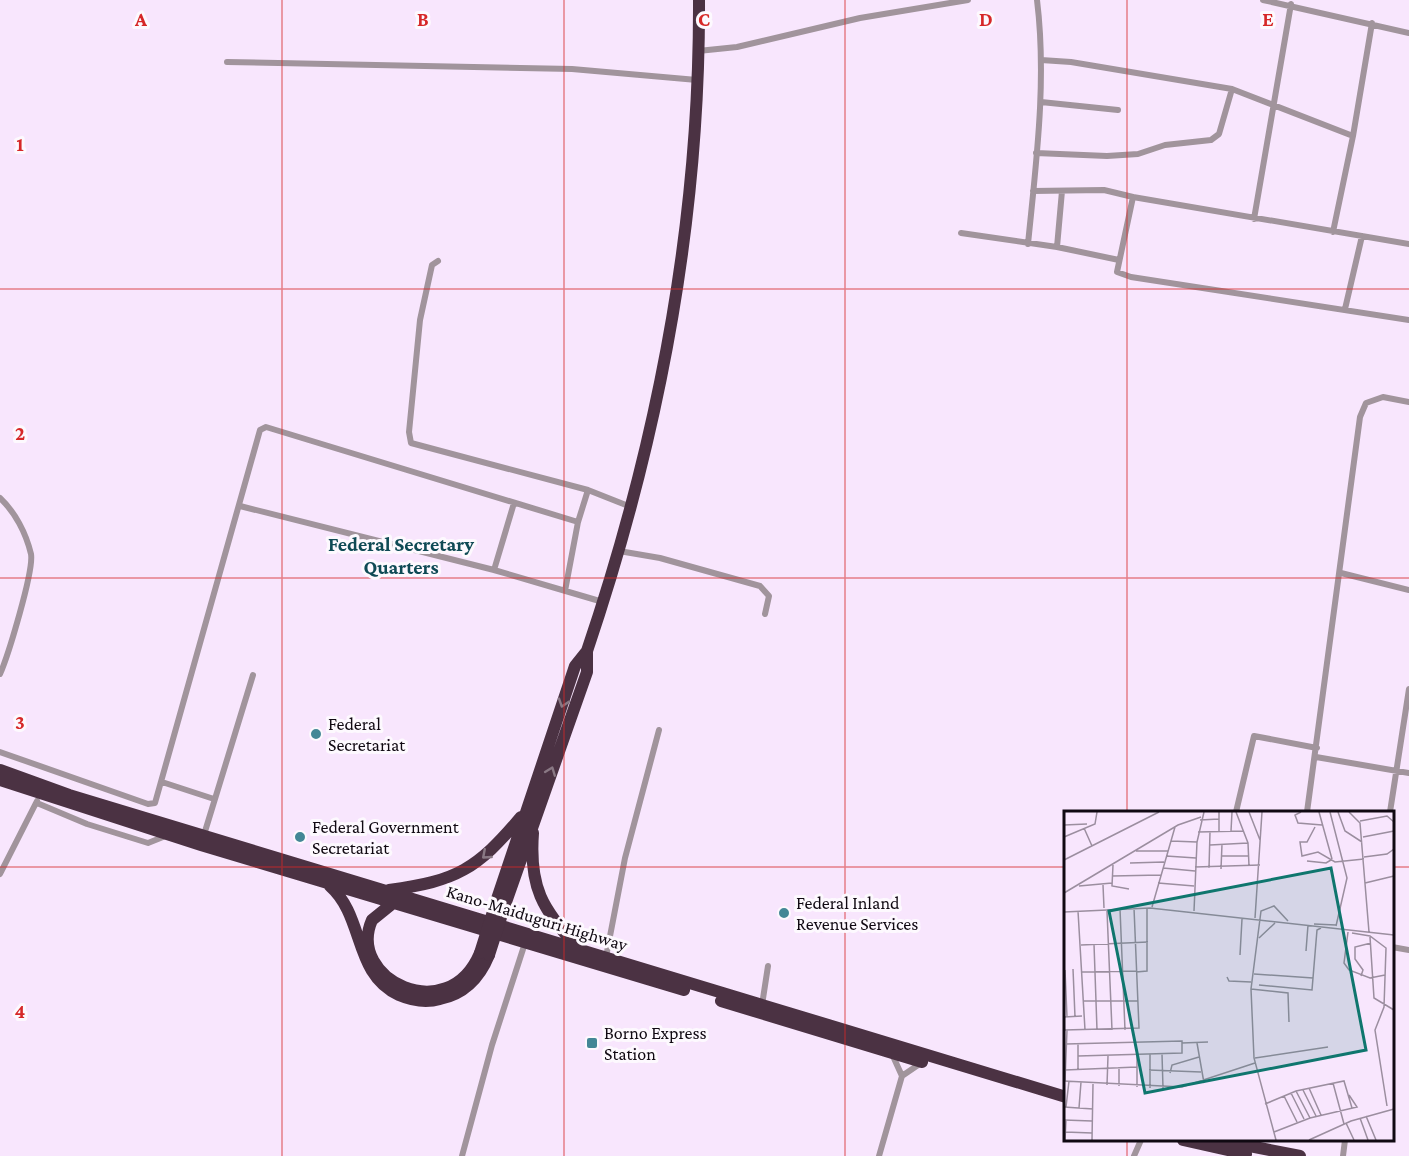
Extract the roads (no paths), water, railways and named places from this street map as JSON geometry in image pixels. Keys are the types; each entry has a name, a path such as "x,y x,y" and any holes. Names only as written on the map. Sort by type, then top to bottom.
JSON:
{"highway":[{"path":"327,884 337,892 349,911 370,970 385,987 403,997 427,1001 453,995 473,981 530,812 575,666 587,651 604,602 632,507 655,416 688,213 698,80 699,0"},
{"name":"Kano-Maiduguri Highway","path":"0,770 327,884 1064,1106"},
{"name":"Kano-Maiduguri Highway","path":"0,780 38,799 168,835 203,840 384,890 1064,1097"},
{"path":"384,890 446,879 468,869 488,855 530,812"},
{"path":"530,812 533,877 538,894 546,910 579,949"},
{"path":"393,903 372,920 368,942 376,965 393,982 415,991 444,990 461,981 484,954"},
{"path":"1192,1141 1257,1148"},
{"path":"1224,1141 1300,1156"}],"street":[{"path":"698,51 737,47 860,18 968,0"},
{"path":"1028,243 1041,102 1037,0"},
{"path":"1263,0 1291,4 1409,33"},
{"path":"1254,219 1291,4"},
{"path":"1332,232 1353,136 1372,24"},
{"path":"1041,60 1071,62 1232,89 1353,136"},
{"path":"228,62 572,69 698,80"},
{"path":"1036,153 1107,156 1138,154 1165,145 1211,140 1219,134 1226,118 1232,89"},
{"path":"1041,102 1118,110"},
{"path":"1033,191 1104,190 1254,219 1409,243"},
{"path":"1057,247 1062,191"},
{"path":"1133,197 1118,272 1131,277 1409,320"},
{"path":"961,233 1057,247 1119,260"},
{"path":"1345,309 1362,236"},
{"path":"438,261 432,265 420,320 408,432 411,443 588,490 632,507"},
{"path":"1307,811 1341,573 1360,417 1366,403 1383,397 1409,402"},
{"path":"0,752 148,804 155,803 260,430 266,427 578,522"},
{"path":"565,591 578,522 588,490"},
{"path":"0,498 10,508 23,530 31,556 15,630 0,675"},
{"path":"494,570 514,502"},
{"path":"240,506 494,570 604,602"},
{"path":"619,551 660,558 760,586 769,596 765,614"},
{"path":"1341,573 1409,590"},
{"path":"203,840 253,675"},
{"path":"1390,811 1409,689"},
{"path":"606,957 625,858 659,730"},
{"path":"1236,811 1254,736 1317,748"},
{"path":"1316,757 1409,773"},
{"path":"162,782 214,799"},
{"path":"0,874 38,799"},
{"path":"462,1156 492,1045 525,943"},
{"path":"1394,947 1409,950"},
{"path":"762,1005 768,966"},
{"path":"892,1053 902,1076"},
{"path":"879,1156 902,1076 922,1062"},
{"path":"1134,1156 1142,1141"},
{"path":"1342,1156 1345,1141"}],"place":[{"name":"Federal Secretariat","path":"316,734"},
{"name":"Federal Government Secretariat","path":"300,837"},
{"name":"Federal Inland Revenue Services","path":"784,913"},
{"name":"Borno Express Station","path":"592,1043"}],"district":[{"name":"Federal Secretary Quarters","path":"401,556"}]}
